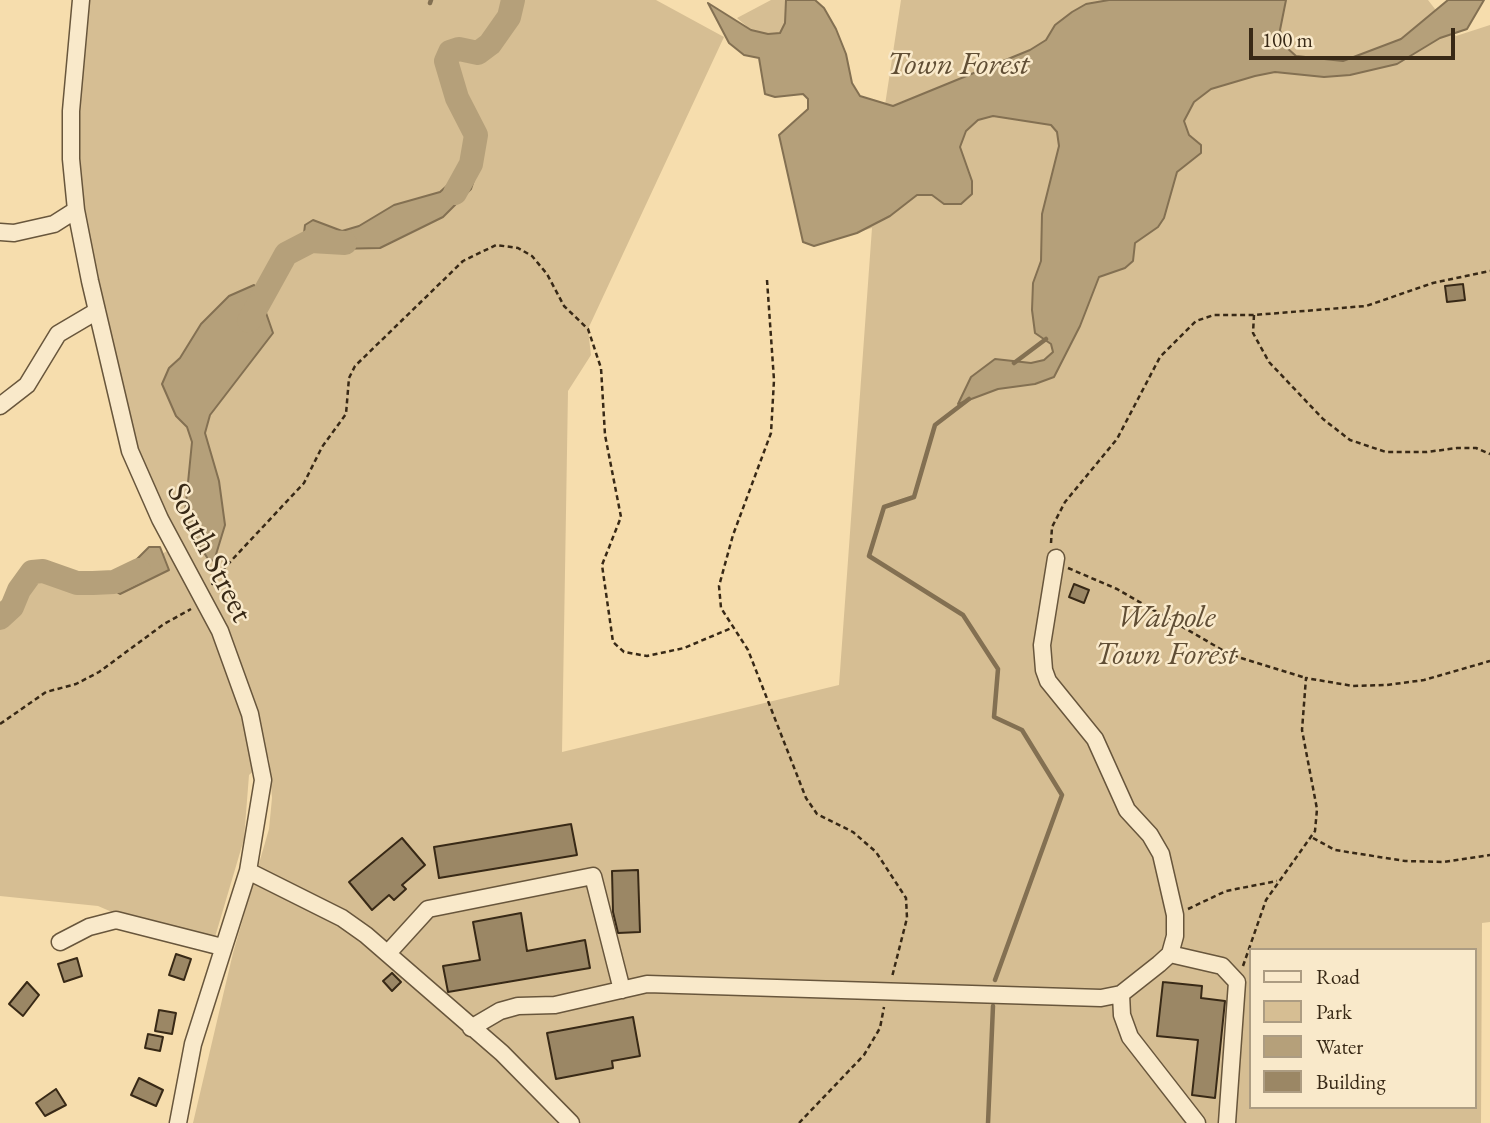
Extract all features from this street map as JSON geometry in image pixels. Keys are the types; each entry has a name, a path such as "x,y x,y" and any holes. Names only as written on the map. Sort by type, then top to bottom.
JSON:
{"street":[{"name":"South Street","path":"81,0 71,111 76,210 97,311 134,463 160,519 205,603 231,661 259,754 263,780 248,871 193,1044 178,1123"},
{"path":"0,232 14,233 54,224 76,210"},
{"path":"0,406 27,385 58,334 97,311"},
{"path":"471,1028 500,1011 518,1006 555,1005 647,984 1024,993 1090,999 1121,994 1170,954 1175,915 1158,848 1127,810 1095,739 1048,681 1044,670 1042,638 1056,558"},
{"path":"248,871 342,918 388,953 535,1084 571,1123"},
{"path":"388,953 428,909 593,876 622,990"},
{"path":"60,942 96,924 116,920 222,947"},
{"path":"1170,954 1222,966 1237,982 1227,1123"},
{"path":"1121,994 1122,1015 1130,1037 1197,1123"}],"path":[{"path":"0,724 46,692 76,684 99,672 171,619 205,603 215,578 304,482 322,447 346,414 349,378 355,366 463,261 495,246 518,248 532,256 547,274 564,306 588,329 601,368 605,435 621,517 602,565 613,642 624,652 646,656 684,648 734,627"},
{"path":"1490,271 1433,283 1366,306 1254,316 1206,316 1184,330 1168,347 1117,439 1059,512 1051,534 1056,558 1066,567 1118,589 1231,655 1306,678 1353,686 1387,685 1463,671 1490,661"},
{"path":"767,279 774,380 771,433 733,535 719,586 721,608 748,650 806,798 817,814 853,832 876,852 906,898 907,918 896,968 887,990 880,1028 852,1070 799,1123"},
{"path":"1254,316 1253,333 1269,362 1323,419 1350,440 1386,452 1466,448 1490,454"},
{"path":"1249,948 1266,900 1313,838 1317,809 1301,730 1306,678"},
{"path":"1313,838 1335,850 1405,861 1444,862 1490,855"},
{"path":"1175,915 1226,891 1278,881"},
{"path":"1237,982 1248,951"}],"green space":[{"name":"Walpole Town Forest","path":"81,0 656,0 724,37 588,329 591,355 568,391 562,752 839,685 872,228 814,246 803,242 779,135 808,109 808,99 803,94 775,97 765,94 759,58 885,105 901,0 1428,0 1456,36 1490,25 1490,922 1482,923 1481,1123 193,1123 233,953 269,829 272,798 269,758 249,775 244,839 210,954 98,906 0,896 0,618 12,607 19,590 32,572 43,571 77,583 114,582 174,547 149,498 76,210"},
{"path":"771,0 815,0 824,8 785,23 780,33 768,34 751,30 737,18"}],"water":[{"path":"786,0 815,0 824,8 836,29 846,54 852,83 860,96 893,106 1030,50 1046,40 1055,25 1086,4 1109,0 1286,0 1280,30 1286,47 1296,56 1343,61 1401,39 1448,0 1484,0 1467,29 1440,38 1397,64 1350,75 1324,77 1275,72 1211,89 1194,102 1184,121 1189,135 1201,145 1201,153 1177,172 1164,218 1158,227 1135,243 1133,261 1125,268 1099,277 1080,326 1054,377 1035,384 998,389 958,404 971,377 995,359 1031,363 1044,360 1053,352 1051,344 1035,333 1032,310 1033,283 1041,261 1042,214 1059,146 1057,132 1051,125 993,116 978,120 966,131 960,147 972,181 972,194 961,204 944,204 932,195 917,195 890,216 857,233 814,246 803,242 779,135 808,109 808,99 803,94 775,97 765,94 759,58 744,55 729,43 708,3 751,30 768,34 780,33 785,23"},
{"path":"471,164 475,177 471,189 443,217 380,248 334,249 311,241 304,233 305,225 313,220 342,231 359,226 394,205 440,192"},
{"path":"254,285 269,296 265,310 273,333 210,415 205,433 219,481 225,525 214,561 208,559 188,527 185,513 192,442 187,427 176,416 162,384 169,368 180,358 201,324 229,296"},
{"path":"149,547 160,547 169,570 120,594 110,588 106,576 131,565"}],"building":[{"path":"1463,284 1465,300 1447,302 1445,286"},
{"path":"1074,584 1089,590 1084,603 1069,597"},
{"path":"571,824 577,855 439,878 434,847"},
{"path":"402,838 425,865 402,885 406,889 394,900 389,895 372,910 349,882"},
{"path":"638,870 640,932 618,933 613,912 612,871"},
{"path":"521,913 527,951 585,940 590,968 448,992 443,966 480,960 473,922"},
{"path":"176,954 191,959 184,980 169,975"},
{"path":"77,958 82,976 64,982 58,964"},
{"path":"392,973 401,982 392,991 383,981"},
{"path":"27,982 39,995 23,1016 9,1004"},
{"path":"1163,982 1202,986 1201,998 1225,1001 1215,1098 1192,1095 1198,1040 1157,1036"},
{"path":"159,1010 176,1013 172,1034 155,1031"},
{"path":"633,1017 640,1056 612,1061 613,1068 556,1079 547,1033"},
{"path":"148,1034 163,1037 160,1051 145,1048"},
{"path":"139,1078 163,1090 156,1106 131,1095"},
{"path":"56,1089 66,1105 45,1116 36,1103"}],"waterway":[{"path":"455,193 471,164 476,135 457,98 446,61 450,52 459,49 478,53 490,44 509,17 513,0"},
{"path":"249,321 286,254 311,241 345,243"},
{"path":"1014,363 1046,339"},
{"path":"969,399 935,425 914,497 884,507 869,556 963,615 998,669 994,717 1022,730 1062,795 995,980"},
{"path":"0,618 12,607 19,590 32,572 43,571 77,583 93,583 114,582 139,570"},
{"path":"988,1123 993,1006"}],"park label":[{"name":"Town Forest","path":"958,65"}]}
